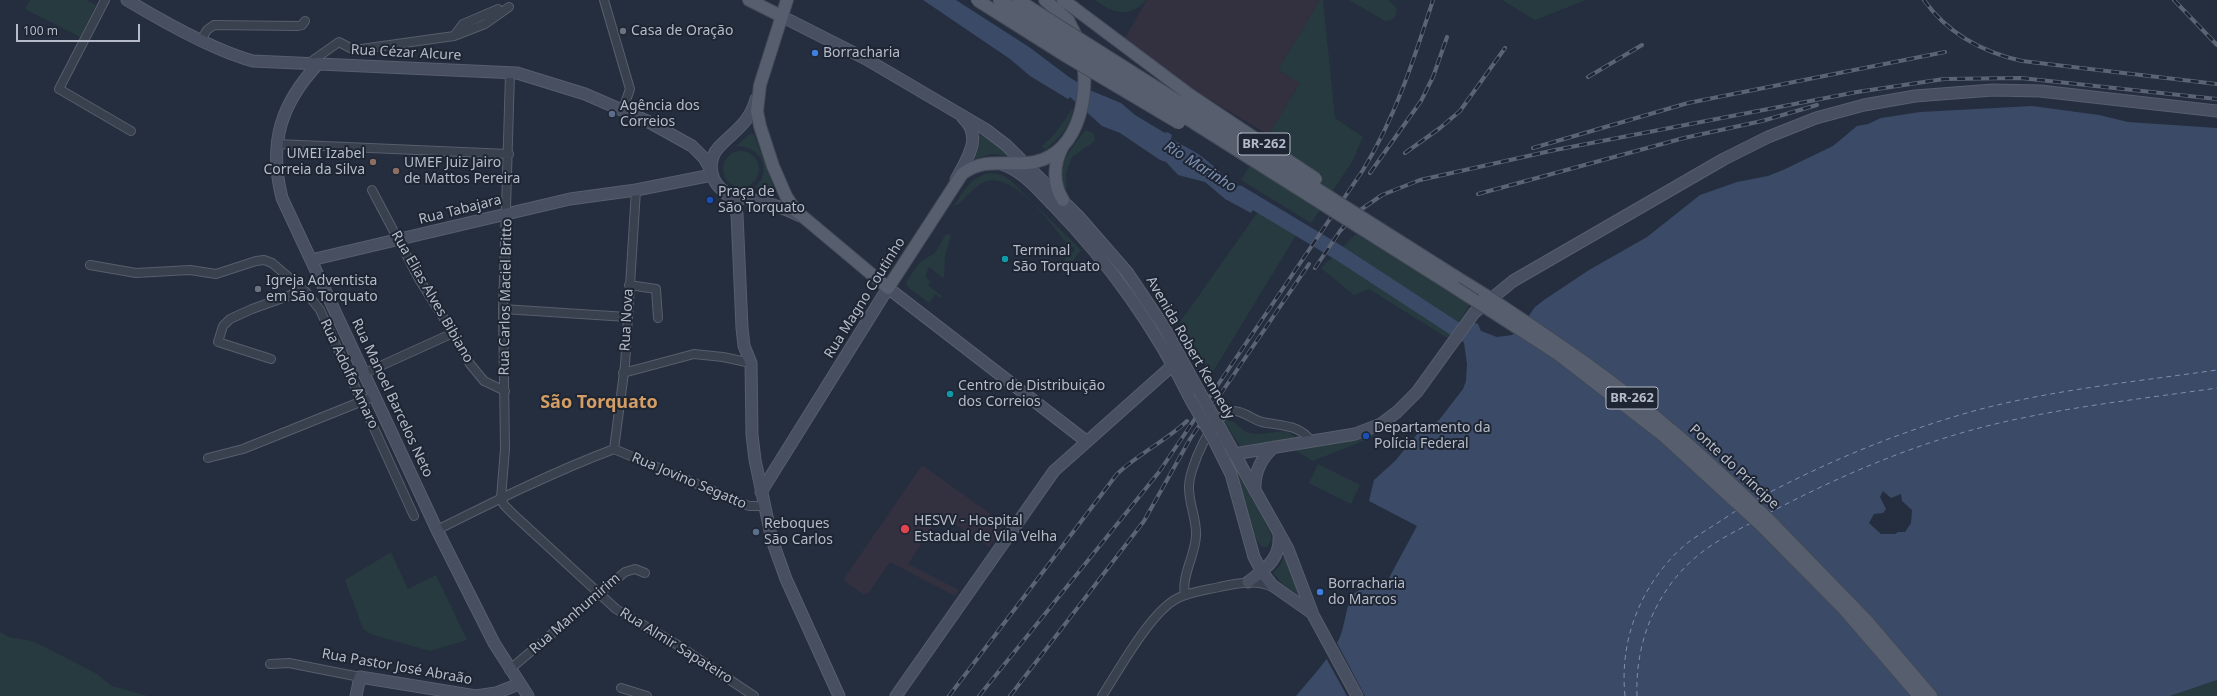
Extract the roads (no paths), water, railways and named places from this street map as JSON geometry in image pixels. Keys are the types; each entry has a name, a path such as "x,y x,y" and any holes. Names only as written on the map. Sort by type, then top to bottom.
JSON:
{"main road":[{"name":"Avenida Robert Kennedy","path":"749,0 781,16"},
{"path":"787,0 758,93 758,120 767,149 786,196 802,216 888,288"},
{"name":"BR-262","path":"978,0 1115,86 1310,197"},
{"path":"999,0 1479,304"},
{"path":"1018,0 1456,277"},
{"path":"1045,0 1063,14 1072,27 1081,48 1085,70 1084,93 1080,114 1072,132 1062,147 1056,160 1055,174 1057,188 1063,200"},
{"name":"BR-262","path":"1063,0 1190,95 1256,138 1456,277 1479,304"},
{"path":"954,184 962,174 973,166 992,162 1026,164 1048,157 1062,147"},
{"name":"Rua Magno Coutinho","path":"888,288 954,184"},
{"name":"Ponte do Príncipe","path":"1479,304 1586,375 1690,458 1810,573 1877,646 1919,696"},
{"name":"Ponte do Príncipe","path":"1479,304 1591,367 1696,451 1821,572 1880,635 1931,696"}],"street":[{"path":"105,0 59,90 131,131"},
{"name":"Rua Cézar Alcure","path":"127,0 142,4 202,40 235,56 253,61 314,63 414,70 510,73 556,84 623,109 684,142 698,152 712,172 717,184 731,199 737,214 742,328 744,346 751,363"},
{"path":"604,0 630,89 623,109"},
{"name":"Rua Manoel Barcelos Neto","path":"509,6 485,24 454,36 354,50 339,42 314,63 291,99 282,118 277,144 277,171 282,198 437,530 494,643 528,696"},
{"path":"454,36 463,24 498,9"},
{"name":"Avenida Robert Kennedy","path":"781,16 866,59 996,137 1063,200 1111,253 1141,292 1184,362 1255,492"},
{"path":"202,40 207,30 214,25 298,26 305,22"},
{"name":"Rua Carlos Maciel Britto","path":"501,498 505,449 503,309 509,154 510,73"},
{"path":"1234,454 1364,431 1385,421 1417,392 1448,352 1479,304 1546,261 1724,159 1768,137 1836,112 1864,105 1916,96 1966,91 2017,90 2217,111"},
{"path":"712,172 712,158 721,145 744,124 753,109 758,93"},
{"name":"Rua Magno Coutinho","path":"954,184 973,144 972,130 962,116"},
{"name":"Rua Cézar Alcure","path":"684,142 704,147 721,145"},
{"path":"277,144 509,154"},
{"name":"Avenida Robert Kennedy","path":"992,162 1011,167 1023,176 1087,241 1132,298 1173,365 1231,474 1254,557 1262,572 1279,590 1306,608 1314,616"},
{"name":"Rua Tabajara","path":"310,260 570,199 636,190 712,172"},
{"name":"Rua Elias Alves Bibiano","path":"372,190 419,279 479,376 490,385 505,391"},
{"name":"Rua Nova","path":"614,449 623,373 636,190"},
{"path":"724,192 734,196 774,205 802,216"},
{"name":"Rua Adolfo Amaro","path":"90,265 136,274 195,270 216,274 264,260 272,262 311,297 320,310 414,516"},
{"path":"629,285 656,289 658,318"},
{"path":"271,359 218,342 222,329 230,319 262,305 291,295 300,287"},
{"path":"888,288 1086,441"},
{"name":"Rua Magno Coutinho","path":"761,492 888,288"},
{"path":"503,309 627,317"},
{"path":"365,373 453,333"},
{"path":"623,373 694,354 723,357 751,363 752,435 761,492 772,540 786,579 839,696"},
{"path":"896,696 1047,480 1060,465 1086,441 1173,365"},
{"path":"208,458 243,449 375,396"},
{"path":"1185,595 1184,586 1194,550 1197,531 1189,495 1190,476 1200,450 1220,418 1226,413 1238,412 1256,421 1297,428 1304,432 1311,441"},
{"path":"1274,447 1265,456 1259,466 1255,478 1255,492 1288,549 1314,616 1357,696"},
{"path":"437,530 501,498 575,464 614,449"},
{"name":"Rua Jovino Segatto","path":"614,449 749,506 764,506"},
{"path":"501,498 510,511"},
{"path":"489,504 502,506 510,511"},
{"name":"Rua Almir Sapateiro","path":"510,511 599,594 622,613 676,644 754,696"},
{"path":"1248,582 1270,565 1276,556 1279,545 1279,534"},
{"name":"Rua Manhumirim","path":"510,670 627,570 635,569 645,573"},
{"path":"1102,696 1146,630 1166,606 1185,595 1248,582 1263,584 1279,590"},
{"name":"Rua Pastor José Abraão","path":"270,664 289,663 430,693 485,696 519,684"},
{"path":"356,696 360,677"},
{"path":"622,688 647,696"}],"water":[{"path":"923,0 956,0 1029,47 1069,77 1092,91 1121,103 1135,115 1165,133 1167,132 1172,135 1171,139 1201,156 1237,187 1258,202 1251,213 1225,199 1205,182 1178,175 1166,162 1160,160 1120,133 1102,126 1070,97 1068,99 1030,76 1010,59"},
{"path":"2032,106 2099,115 2128,122 2217,128 2217,680 2170,696 1296,696 1320,668 1336,645 1342,633 1349,601 1353,594 1368,588 1384,587 1417,526 1369,501 1374,480 1395,461 1419,432 1439,420 1463,389 1466,381 1467,364 1464,343 1461,337 1472,322 1478,324 1481,331 1497,337 1512,335 1517,332 1535,307 1544,300 1589,270 1647,237 1700,195 1737,182 1768,176 1783,170 1833,146 1857,126 1868,124 1881,118 1920,112","holes":["1883,491 1891,498 1901,494 1902,501 1912,510 1911,523 1905,532 1881,534 1869,523 1874,514 1883,513 1886,509 1880,497"]}],"waterway":[{"name":"Rio Marinho","path":"1239,193 1339,253 1463,334"}],"railway":[{"path":"979,696 1159,472 1363,170 1375,150 1395,108 1433,0"},
{"path":"1924,0 1933,12 1955,32 1980,47 2007,57 2022,61 2217,84"},
{"path":"2174,0 2217,45"},
{"path":"1370,173 1421,101 1433,77 1447,37"},
{"path":"1588,77 1642,45"},
{"path":"1405,153 1440,128 1460,111 1505,48"},
{"path":"1533,148 1688,103 1945,52"},
{"path":"1315,268 1340,231 1359,211 1382,195 1420,180 1555,150 1857,92 1944,79 2021,78 2217,99"},
{"path":"1478,194 1684,138 1762,121 1817,105"},
{"path":"1010,696 1144,521 1190,439 1309,264"},
{"path":"949,696 1117,474 1187,421"}],"place":[{"name":"Casa de Oração","path":"623,31"},
{"name":"Borracharia","path":"815,53"},
{"name":"Agência dos Correios","path":"612,114"},
{"name":"UMEI Izabel Correia da Silva","path":"373,162"},
{"name":"UMEF Juiz Jairo de Mattos Pereira","path":"396,171"},
{"name":"Praça de São Torquato","path":"710,200"},
{"name":"Terminal São Torquato","path":"1005,259"},
{"name":"Igreja Adventista em São Torquato","path":"258,289"},
{"name":"Centro de Distribuição dos Correios","path":"950,394"},
{"name":"Departamento da Polícia Federal","path":"1366,436"},
{"name":"HESVV - Hospital Estadual de Vila Velha","path":"905,529"},
{"name":"Reboques São Carlos","path":"756,532"},
{"name":"Borracharia do Marcos","path":"1320,592"}],"district":[{"name":"São Torquato","path":"599,403"}]}
